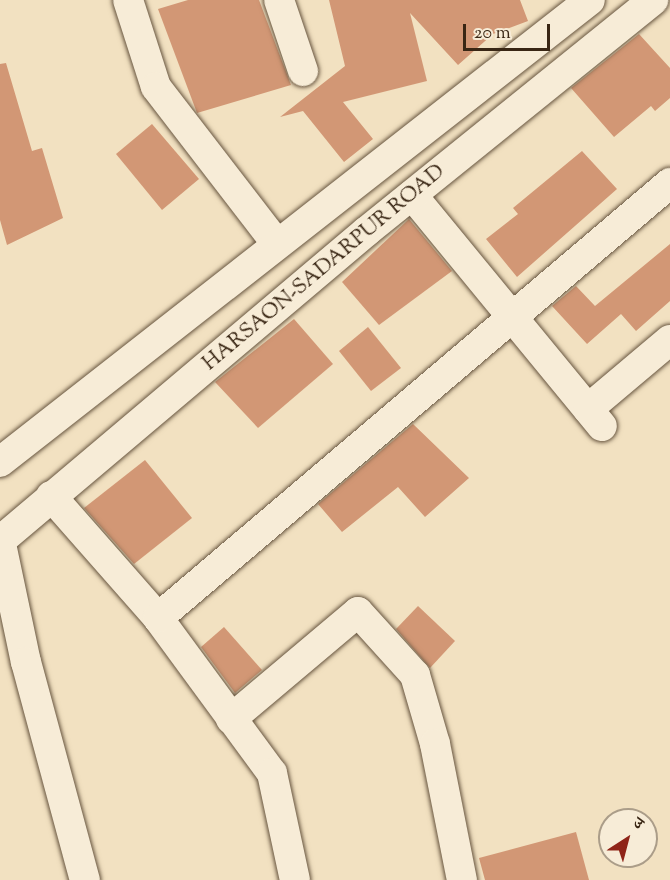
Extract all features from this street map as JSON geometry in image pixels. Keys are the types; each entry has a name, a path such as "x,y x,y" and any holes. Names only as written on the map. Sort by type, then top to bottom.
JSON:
{"street":[{"path":"128,0 156,87 277,244"},
{"path":"279,0 303,71"},
{"name":"HARSAON-SADARPUR ROAD","path":"0,462 590,0"},
{"name":"HARSAON-SADARPUR ROAD","path":"0,540 412,195 653,0"},
{"path":"158,618 670,183"},
{"path":"412,195 595,418 670,340"},
{"path":"51,496 158,618 272,773 295,880"},
{"path":"0,540 26,662 86,880"},
{"path":"231,719 358,612 415,675 435,744 462,880"}],"building":[{"path":"188,0 259,0 291,85 197,113 158,9"},
{"path":"329,0 520,0 528,21 493,34 458,65 410,13 427,81 343,102 373,139 344,162 303,111 280,117 345,66"},
{"path":"639,34 670,68 670,98 655,111 651,106 614,137 571,88"},
{"path":"6,63 32,151 42,148 63,218 7,245 0,220 0,64"},
{"path":"152,124 199,179 162,210 116,154"},
{"path":"582,151 617,189 517,277 486,239 518,214 513,208"},
{"path":"409,219 452,271 379,325 342,282"},
{"path":"670,244 670,301 636,331 621,314 587,344 552,306 576,286 595,306"},
{"path":"294,319 333,364 258,428 215,382"},
{"path":"368,327 401,368 371,391 339,351"},
{"path":"413,424 469,478 425,517 398,487 342,532 318,504"},
{"path":"145,460 192,518 134,564 84,508"},
{"path":"418,606 455,641 430,668 396,629"},
{"path":"224,627 262,670 235,693 201,647"},
{"path":"576,832 589,880 485,880 479,858"}]}
